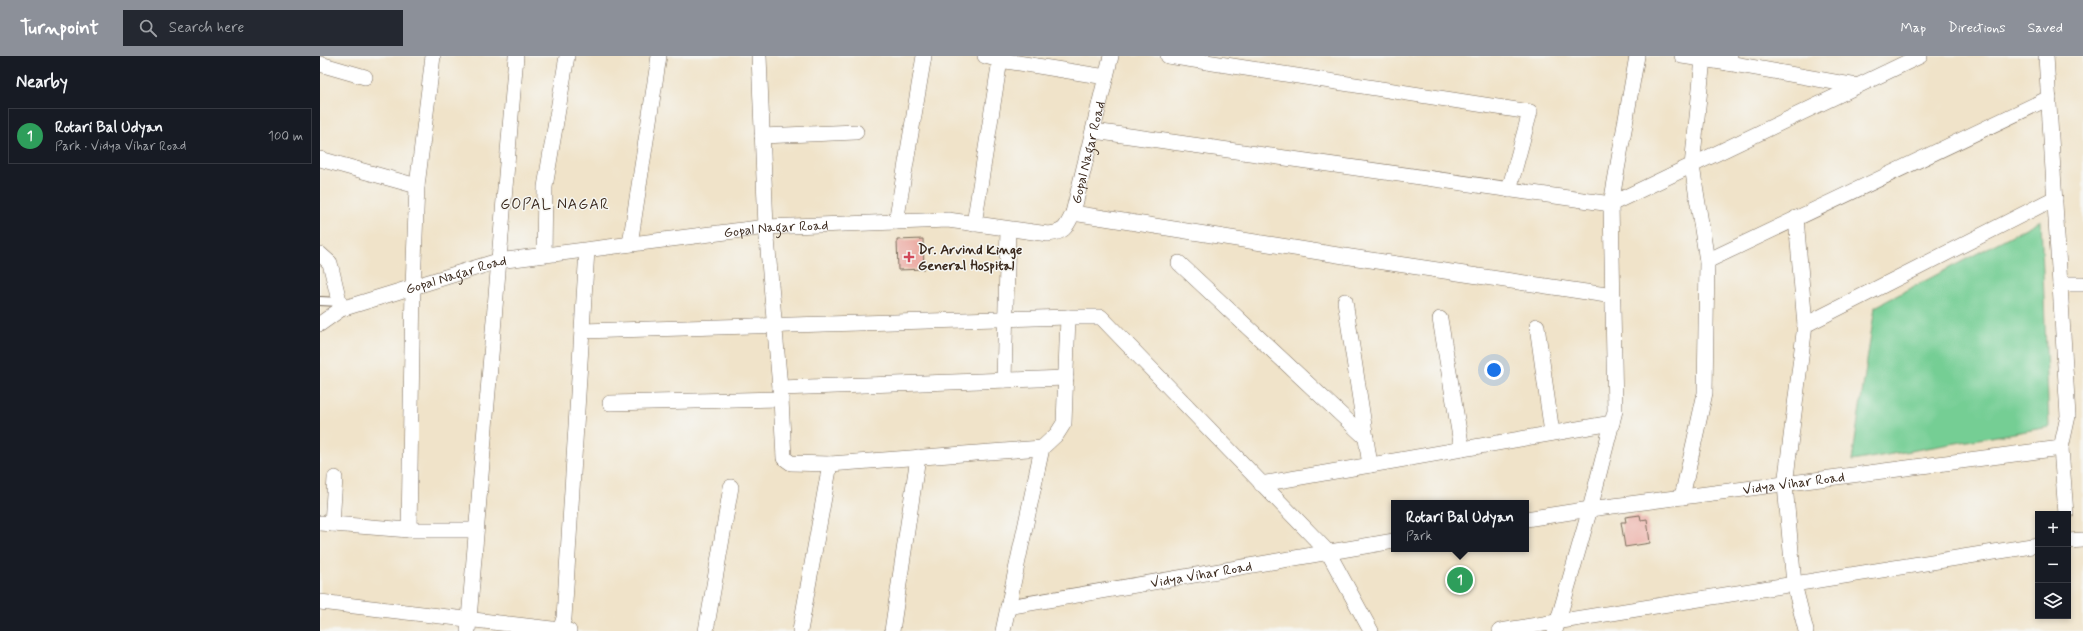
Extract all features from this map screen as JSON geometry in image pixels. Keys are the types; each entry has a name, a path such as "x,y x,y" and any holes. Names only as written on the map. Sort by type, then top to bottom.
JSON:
{"street":[{"path":"409,530 413,286 417,186 433,56"},
{"path":"468,626 516,56"},
{"path":"544,255 545,187 567,56"},
{"path":"630,244 659,56"},
{"path":"759,56 766,227 781,394 784,458 791,463 830,464 1042,448"},
{"path":"896,222 924,56"},
{"path":"985,56 1000,60 1033,61 1106,77"},
{"name":"Gopal Nagar Road","path":"320,324 340,305 413,286 498,261 766,227 948,220 1048,234 1060,233 1066,227 1073,213 1111,56"},
{"path":"1168,56 1530,112 1509,190"},
{"path":"1557,626 1616,411 1611,204 1637,56"},
{"path":"1682,56 1703,59 1729,60 1857,86"},
{"path":"1094,131 1611,204 1920,56"},
{"path":"2046,56 2068,416 2062,448 2066,511"},
{"path":"1682,498 1705,393 1707,261 1692,166 1703,59"},
{"path":"974,224 1000,60"},
{"path":"320,64 365,77"},
{"path":"1707,261 2049,98"},
{"path":"762,136 856,132"},
{"path":"320,159 417,186"},
{"path":"1805,325 2055,198"},
{"path":"1073,213 1344,256 1613,296"},
{"path":"1796,218 1805,325 1785,485 1794,584 1806,631"},
{"path":"1004,380 1008,229"},
{"path":"320,602 468,626 565,630 564,618 587,250"},
{"path":"320,254 330,263 340,305"},
{"path":"1179,263 1366,438"},
{"path":"2060,284 2083,284"},
{"path":"1346,301 1370,465"},
{"path":"582,331 775,324 1101,316 1328,552 1371,631"},
{"path":"1003,631 1042,448 1057,434 1064,423 1068,317"},
{"path":"1440,319 1462,449"},
{"path":"1538,326 1552,433"},
{"path":"610,403 1004,380 1066,378"},
{"path":"1261,484 1612,423"},
{"name":"Vidya Vihar Road","path":"1529,519 1590,509 2062,448"},
{"path":"892,631 918,457"},
{"path":"800,631 830,464"},
{"path":"335,478 326,523 409,530 476,530"},
{"path":"706,631 730,487"},
{"path":"2071,541 2083,540"},
{"name":"Vidya Vihar Road","path":"1008,606 1391,542"},
{"path":"1500,631 1557,626 1794,584 2035,545"}],"lane":[{"path":"320,302 340,305"}],"green space":[{"path":"2041,220 2049,427 1852,461 1875,307"}],"building":[{"path":"923,239 924,269 898,270 897,240"},
{"path":"1640,515 1641,520 1647,519 1650,543 1625,547 1621,522 1626,522 1625,517"}],"place":[{"name":"Dr. Arvind Kinge General Hospital","path":"909,257"},
{"name":"Rotari Bal Udyan","path":"1460,580"}],"district":[{"name":"GOPAL NAGAR","path":"555,204"}]}
